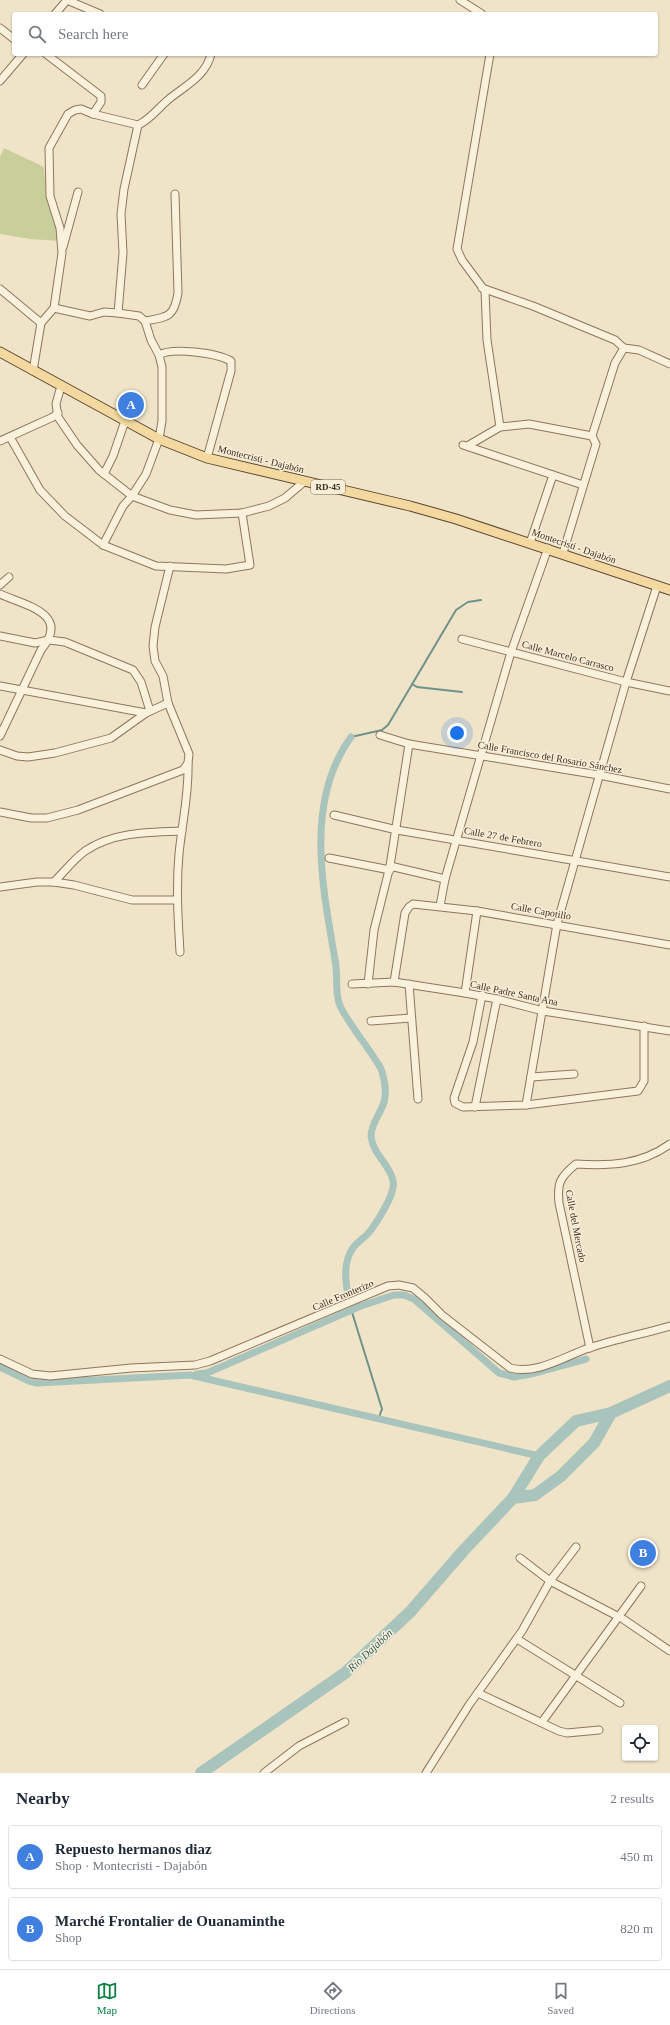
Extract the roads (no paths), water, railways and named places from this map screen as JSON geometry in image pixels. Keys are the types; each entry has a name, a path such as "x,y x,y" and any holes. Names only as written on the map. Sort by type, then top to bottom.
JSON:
{"main road":[{"name":"Montecristi - Dajabón","path":"0,352 125,421 183,450 208,458 412,507 548,548 670,590"}],"street":[{"path":"460,0 479,12"},
{"path":"56,12 63,1 94,12"},
{"path":"0,28 12,37"},
{"path":"0,81 21,56"},
{"path":"49,56 101,96 100,102 93,114"},
{"path":"142,85 163,56"},
{"path":"62,252 60,228 50,196 48,148 68,114 75,110 81,109 93,114 138,125 152,118 168,100 195,80 204,70 210,56"},
{"path":"490,56 457,249 462,260 485,291 487,340 500,427"},
{"path":"118,313 123,253 121,214 124,189 138,125"},
{"path":"33,371 41,323 54,308 62,252 78,192"},
{"path":"144,321 166,317 173,312 176,304 178,293 175,194"},
{"path":"482,288 533,306 615,340 624,348 640,350 670,364"},
{"path":"0,289 41,323"},
{"path":"54,308 90,316 104,312 139,316 144,321 151,340 159,355 162,367 162,421 159,439 146,474 132,496 123,506 104,545"},
{"path":"563,553 596,444 592,436 615,363 624,348"},
{"path":"159,355 165,351 186,351 224,357 231,361 231,371 208,458"},
{"path":"61,386 56,404 58,413 77,445 104,474 132,496 170,510 196,515 242,513 269,506 285,498 305,482"},
{"path":"0,441 53,417 58,413"},
{"path":"104,474 113,456 125,421"},
{"path":"583,485 466,445 500,427 529,424 592,436"},
{"path":"10,437 40,490 65,516 104,545 156,566 226,569 250,565 242,513"},
{"path":"530,543 553,475"},
{"path":"440,906 445,879 511,652 548,548"},
{"path":"170,566 155,627 153,646 155,661 163,676 168,703 189,754 189,786 182,831 177,900 180,952"},
{"path":"0,585 9,577"},
{"path":"526,1105 557,924 626,682 657,586"},
{"path":"0,594 45,614 50,620 51,626 49,640 41,650 0,736"},
{"path":"0,636 34,642 49,640 65,642 133,670 141,682 148,712"},
{"name":"Calle Marcelo Carrasco","path":"462,639 626,682 670,691"},
{"path":"0,686 148,712"},
{"path":"0,750 17,756 28,757 55,753 111,738 148,712 168,703"},
{"name":"Calle Francisco del Rosario Sánchez","path":"380,735 409,744 599,775 670,789"},
{"path":"368,984 374,930 390,868 409,744"},
{"path":"0,812 31,818 46,818 78,810 183,770 188,763"},
{"name":"Calle 27 de Febrero","path":"334,815 397,830 457,839 670,877"},
{"path":"54,882 86,851 104,843 141,832 182,831"},
{"path":"328,858 445,879"},
{"path":"0,887 37,882 54,882 74,885 132,900 177,900"},
{"name":"Calle Capotillo","path":"394,982 405,913 413,904 478,910 670,945"},
{"path":"465,992 478,910"},
{"name":"Calle Padre Santa Ana","path":"352,984 394,982 465,992 497,998 543,1011 670,1031"},
{"path":"409,984 418,1099"},
{"path":"482,995 473,1042 454,1098 455,1103 458,1106 475,1107 526,1105 638,1091 644,1081 644,1026"},
{"path":"475,1107 497,998"},
{"path":"371,1021 411,1018"},
{"path":"531,1077 574,1074"},
{"name":"Calle del Mercado","path":"590,1348 559,1203 558,1188 562,1176 576,1164 623,1164 641,1160 670,1144"},
{"name":"Calle Fronterizo","path":"0,1359 32,1374 50,1376 131,1368 195,1365 210,1361 388,1286 399,1285 413,1288 442,1315 510,1368 519,1371 537,1368 590,1348 670,1326"},
{"path":"426,1773 478,1693 517,1639 550,1581 576,1547"},
{"path":"520,1558 550,1581 618,1617 670,1651"},
{"path":"542,1722 641,1586"},
{"path":"517,1639 620,1703"},
{"path":"478,1693 567,1733 599,1730"},
{"path":"268,1772 299,1746 345,1722"}],"waterway":[{"path":"351,737 382,730 388,725 456,610 468,602 481,600"},
{"path":"412,684 417,687 462,692"},
{"path":"348,1296 346,1272 350,1253 355,1245 368,1234 378,1220 386,1206 393,1186 389,1169 375,1149 371,1136 371,1132 385,1098 384,1080 380,1066 349,1022 339,1003 337,993 336,965 322,875 322,817 327,789 336,762 351,737"},
{"path":"197,1374 207,1373 361,1306 394,1295 404,1295 414,1299 499,1373 514,1377 531,1374 586,1359"},
{"path":"351,1309 382,1409 378,1420"},
{"path":"0,1367 29,1381 37,1383 190,1375 539,1456"},
{"name":"Río Dajabón","path":"201,1773 345,1673 410,1612 464,1550 513,1498 539,1456 576,1421 611,1413 670,1386"},
{"name":"Río Dajabón","path":"513,1498 535,1495 561,1476 594,1443 611,1413"}],"place":[{"name":"Repuesto hermanos diaz","path":"131,405"},
{"name":"Marché Frontalier de Ouanaminthe","path":"643,1553"}]}
